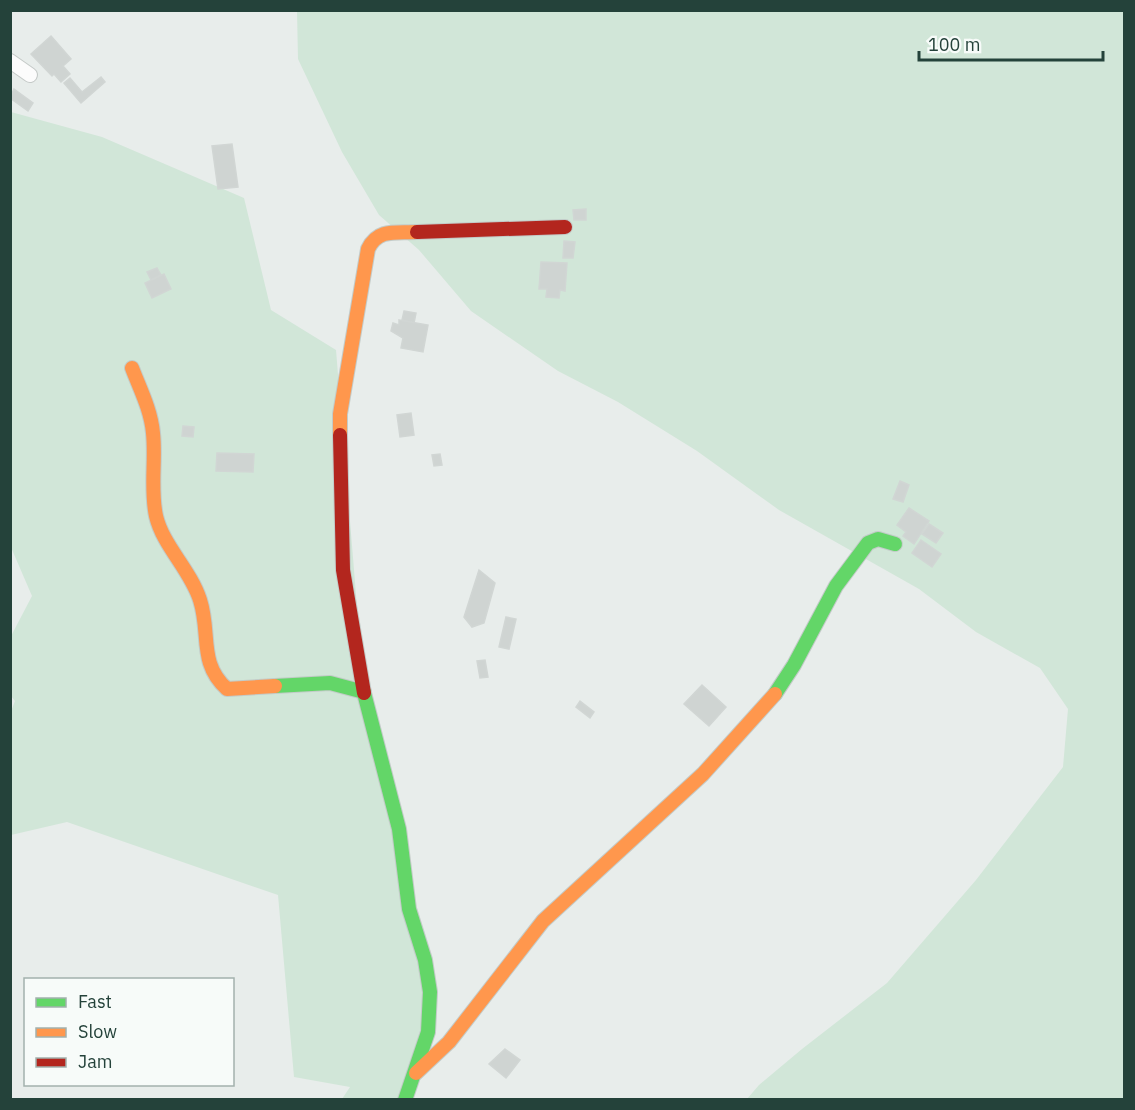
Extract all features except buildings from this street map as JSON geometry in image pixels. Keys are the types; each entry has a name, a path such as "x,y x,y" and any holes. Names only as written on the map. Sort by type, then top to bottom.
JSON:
{"street":[{"path":"10,61 30,75"},
{"path":"405,1100 428,1032 430,992 425,960 409,909 399,829 364,692 343,570 338,459 345,372 368,249 373,238 381,232 565,227"},
{"path":"132,368 149,410 153,430 156,517 161,531 189,573 198,596 207,628 207,663 211,674 227,689 254,690 327,680 349,685 364,692"},
{"path":"415,1074 449,1042 543,921 703,774 778,690 836,586 868,543 878,539 895,544"}],"green space":[{"path":"297,11 1124,11 1124,1099 747,1099 759,1085 802,1049 887,983 976,880 1063,767 1068,709 1040,668 976,632 919,589 779,510 697,451 618,402 558,371 471,311 419,250 379,215 342,152 298,59"},
{"path":"11,112 102,137 244,198 271,310 336,350 364,692 430,992 403,1099 342,1099 350,1087 294,1077 278,895 67,822 11,835 10,714 15,701 11,696 10,638 32,596 10,545"}],"traffic: fast":[{"path":"775,694 794,665 836,586 868,543 878,539 895,544"},
{"path":"275,686 330,683 364,692"},
{"path":"364,693 399,829 409,909 425,960 430,992 428,1032 405,1100"}],"traffic: slow":[{"path":"340,435 340,414 368,249 372,242 382,235 395,232 417,232"},
{"path":"132,368 152,424 153,495 156,516 164,537 196,589 203,613 212,669 227,689 275,686"},
{"path":"416,1073 449,1042 543,921 703,774 775,694"}],"traffic: jam":[{"path":"417,232 565,227"},
{"path":"340,435 343,570 364,693"}]}
